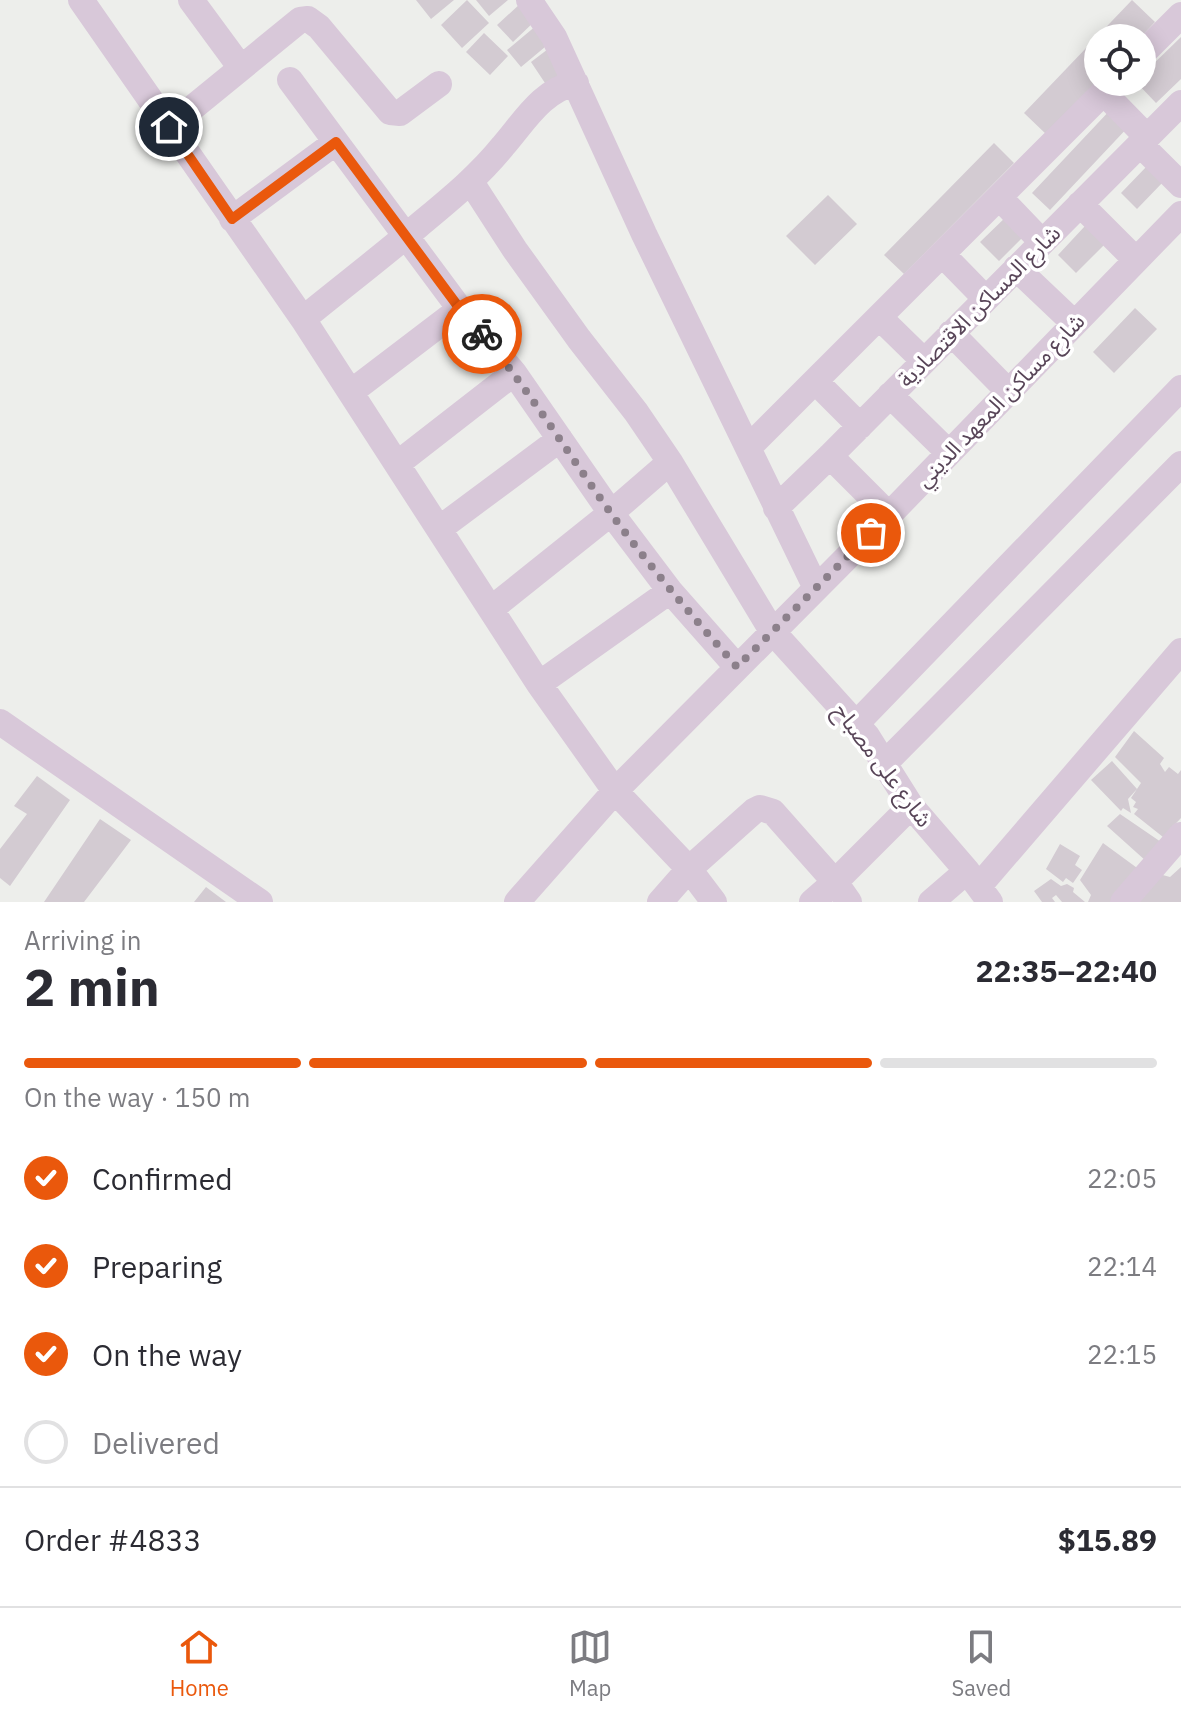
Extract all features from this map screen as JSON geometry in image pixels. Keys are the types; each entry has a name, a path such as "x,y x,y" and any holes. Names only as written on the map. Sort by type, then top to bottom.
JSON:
{"street":[{"path":"81,0 303,319 539,684 615,791 689,869 714,902"},
{"path":"191,0 241,68"},
{"path":"529,0 554,37 644,234 816,588"},
{"path":"1156,40 1181,15"},
{"path":"169,127 300,20 308,19 319,27 390,112 400,113 439,84"},
{"path":"290,80 460,309 514,373 611,513 670,591 737,667"},
{"path":"303,319 471,182 546,97 564,85 576,83"},
{"path":"748,448 1100,96"},
{"path":"1115,96 1143,141 1181,185"},
{"name":"شارع المساكن الاقتصادية","path":"776,508 1181,103"},
{"path":"232,219 336,142"},
{"name":"شارع على مصباح","path":"471,182 515,250 670,462 772,631 856,724 911,806 979,886"},
{"path":"999,197 1042,242"},
{"path":"1080,204 1136,260"},
{"name":"شارع مساكن المعهد الديني","path":"517,902 615,791 1181,214"},
{"path":"942,254 986,299"},
{"path":"1016,268 1074,323"},
{"path":"351,392 460,309"},
{"path":"879,317 924,361"},
{"path":"951,333 1008,391"},
{"path":"397,464 514,373"},
{"path":"815,381 860,426"},
{"path":"856,724 1181,388"},
{"path":"890,395 948,452"},
{"path":"439,529 560,439"},
{"path":"830,456 889,515"},
{"path":"491,609 670,462"},
{"path":"885,763 1181,464"},
{"path":"539,684 670,591"},
{"path":"931,902 979,886 1181,651"},
{"path":"0,722 260,902"},
{"path":"812,902 842,892 911,806"},
{"path":"660,902 689,869 760,808 773,812 842,892"},
{"path":"1123,902 1180,837"}],"building":[{"path":"416,0 454,0 431,19"},
{"path":"467,0 489,23 462,48 441,25"},
{"path":"476,0 508,0 489,16"},
{"path":"1132,0 1155,22 1153,24 1109,24"},
{"path":"521,3 536,20 513,42 497,25"},
{"path":"537,25 551,42 521,67 507,50"},
{"path":"484,33 508,56 490,75 466,52"},
{"path":"1181,37 1181,79 1156,103 1149,96 1156,96 1156,61"},
{"path":"552,46 569,71 547,86 531,62"},
{"path":"1084,50 1084,96 1047,135 1024,113"},
{"path":"1113,107 1131,124 1050,210 1032,193"},
{"path":"994,143 1014,163 904,274 884,255"},
{"path":"1148,165 1164,181 1137,209 1121,193"},
{"path":"828,195 857,224 815,265 786,236"},
{"path":"1009,214 1027,233 999,261 980,242"},
{"path":"1085,226 1104,245 1076,273 1058,255"},
{"path":"1135,308 1157,329 1114,373 1093,352"},
{"path":"1134,731 1164,758 1160,764 1165,772 1169,767 1178,774 1181,770 1181,818 1163,837 1134,814 1138,809 1133,807 1136,802 1131,798 1141,783 1115,757"},
{"path":"1112,761 1137,789 1128,799 1131,813 1123,808 1121,811 1091,780"},
{"path":"37,776 70,800 10,886 0,878 0,849 27,814 14,806"},
{"path":"1120,814 1161,842 1146,861 1107,826"},
{"path":"100,819 131,840 84,902 44,902"},
{"path":"1103,843 1144,873 1116,902 1088,902 1091,895 1080,880"},
{"path":"1060,844 1080,856 1075,865 1082,870 1073,883 1066,878 1063,882 1046,869"},
{"path":"1181,867 1181,902 1129,902 1159,874 1170,877"},
{"path":"1051,879 1061,886 1067,884 1074,888 1073,892 1085,902 1062,902 1056,895 1052,898 1055,902 1042,902 1034,891"},
{"path":"206,887 226,902 194,902"}],"way so far":[{"path":"482,334 514,373 611,513 670,591 737,667 871,533"}],"route":[{"path":"169,127 232,219 336,142 482,334"}]}
